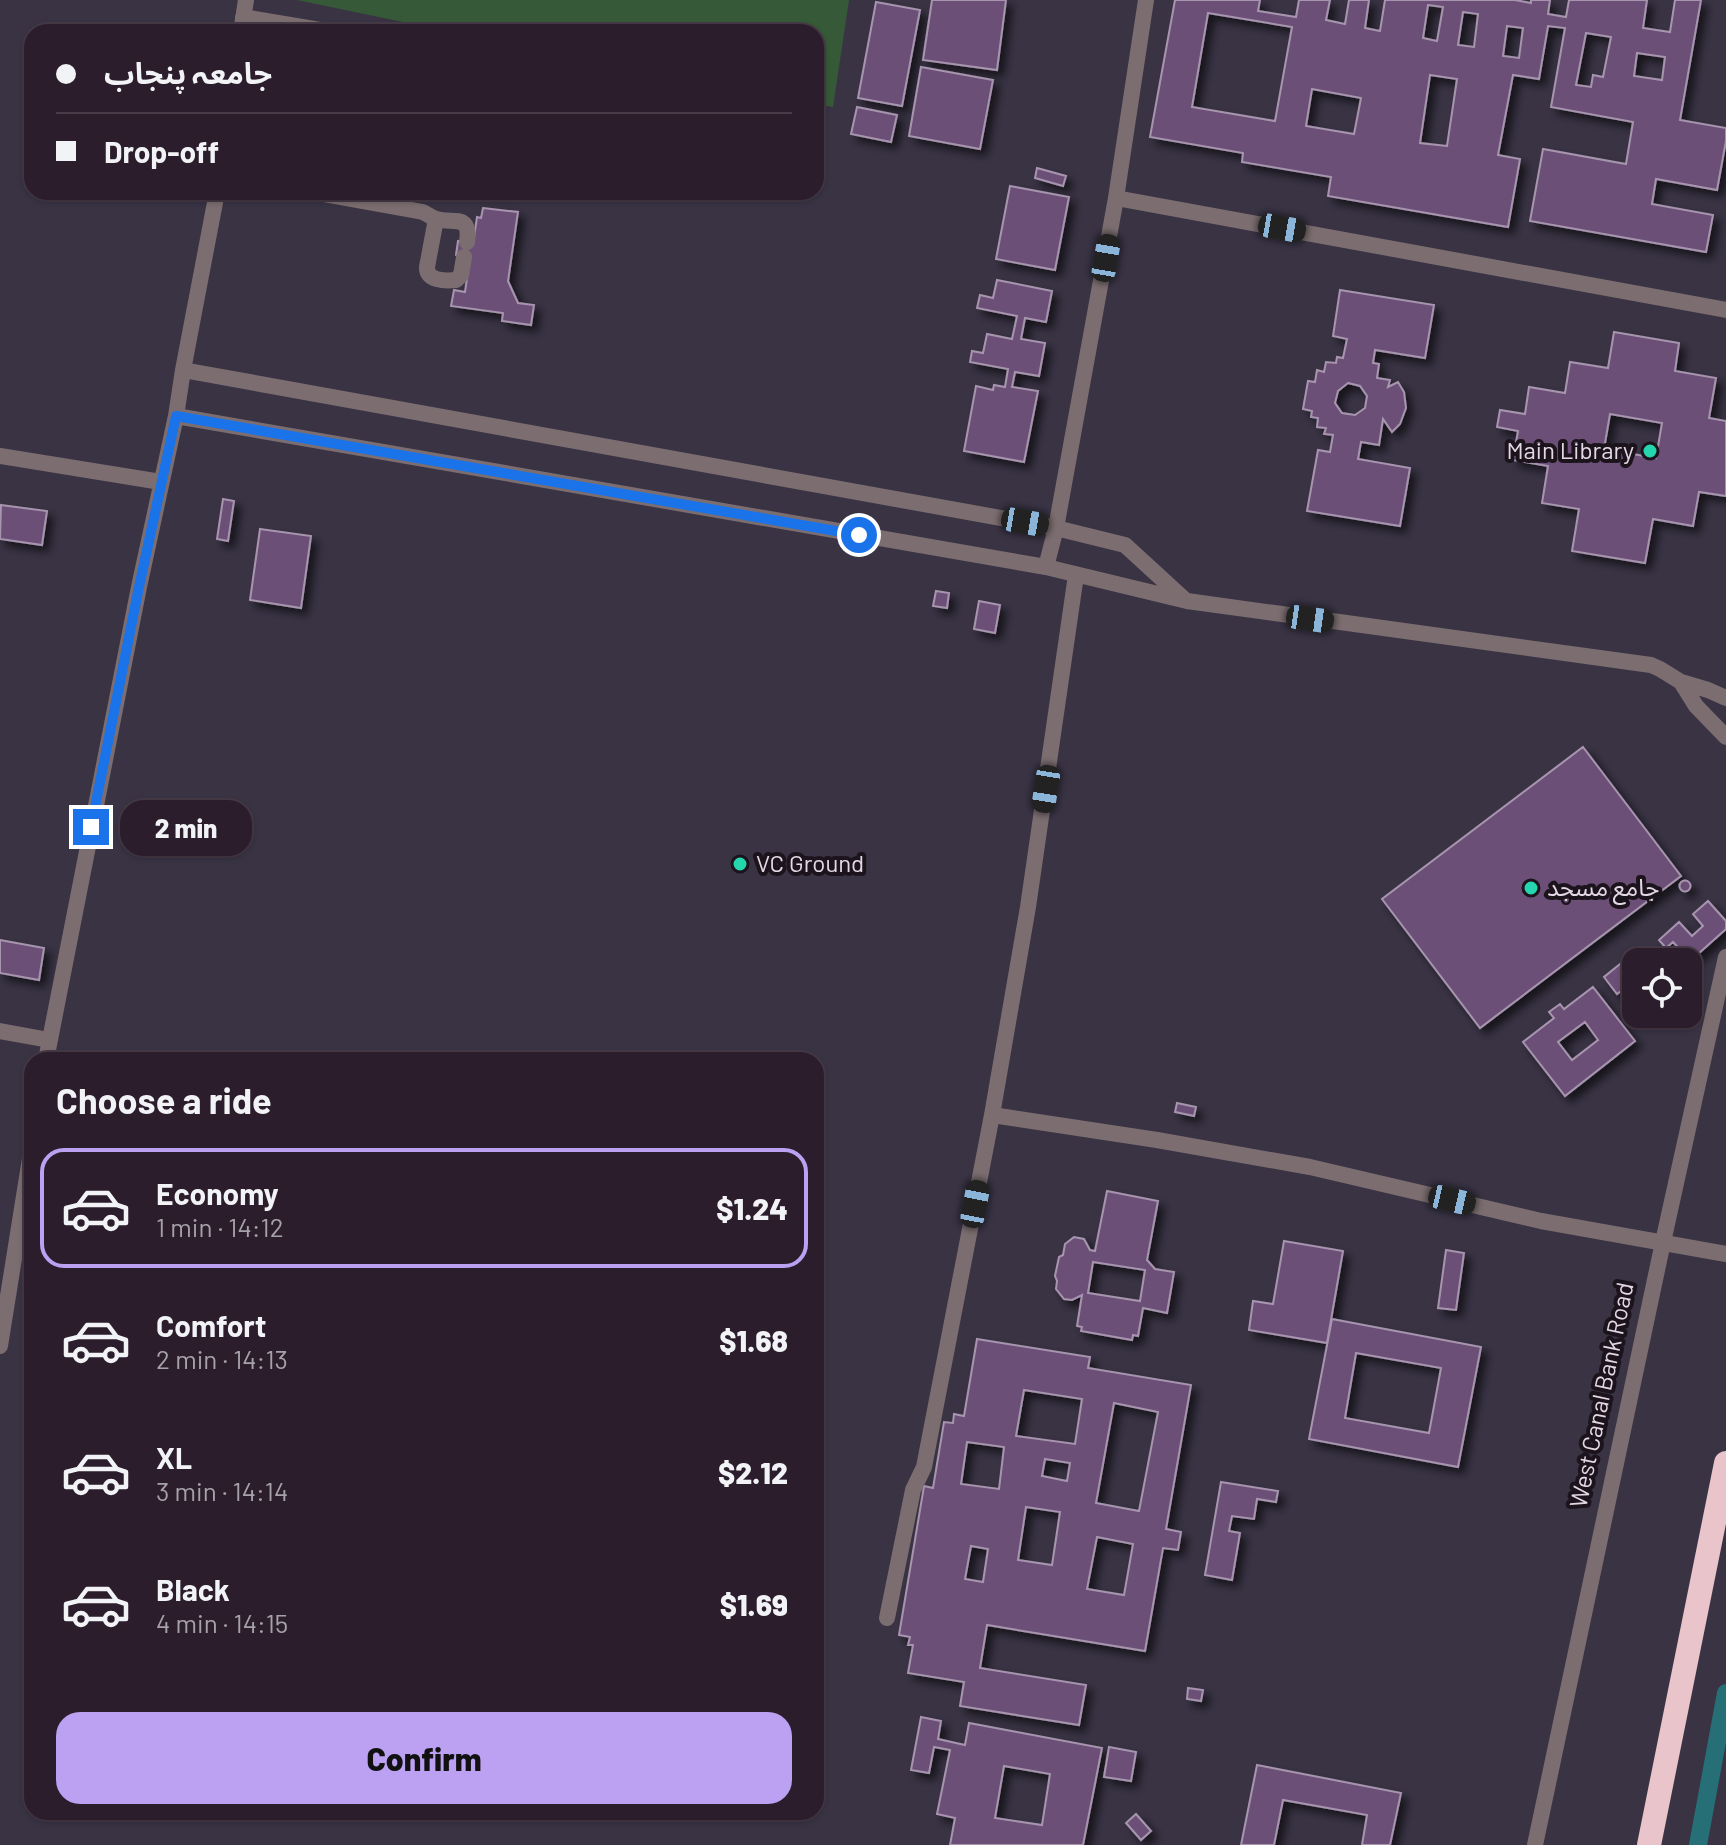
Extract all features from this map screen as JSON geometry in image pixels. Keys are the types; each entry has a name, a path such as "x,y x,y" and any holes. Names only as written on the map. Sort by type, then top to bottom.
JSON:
{"highway":[{"path":"1649,1845 1726,1463"}],"street":[{"path":"1046,567 1056,528 1116,198 1146,0"},
{"path":"243,16 288,24"},
{"path":"1116,198 1726,310"},
{"path":"47,1052 176,416 215,200"},
{"path":"356,200 464,223 468,230 461,275 456,280 433,278 427,272 436,219"},
{"path":"183,370 1056,528 1125,545 1187,601"},
{"path":"176,416 1046,567 1187,601 1651,665 1681,682 1726,698"},
{"path":"0,456 161,482"},
{"path":"887,1618 913,1490 924,1467 992,1115 1028,907 1076,575"},
{"path":"1681,682 1696,706 1726,737"},
{"name":"West Canal Bank Road","path":"1535,1845 1726,957"},
{"path":"0,1031 49,1040"},
{"path":"992,1115 1321,1169 1541,1221 1726,1254"},
{"path":"0,1346 24,1194"}],"shaded area":[{"path":"0,0 1726,0 1726,1845 0,1845"}],"green space":[{"path":"297,0 849,0 833,107 824,105 824,24 412,24"}],"building":[{"path":"932,0 1006,0 997,70 923,60"},
{"path":"1175,0 1260,0 1258,11 1296,17 1299,0 1330,0 1326,20 1345,24 1349,0 1369,0 1365,28 1380,31 1385,0 1515,0 1531,3 1531,0 1550,0 1548,14 1566,17 1569,0 1647,0 1643,28 1670,32 1675,0 1701,0 1680,120 1726,128 1717,190 1656,179 1652,204 1713,215 1706,252 1530,221 1543,149 1626,164 1633,122 1551,107 1565,28 1548,26 1539,79 1513,75 1498,155 1520,159 1508,227 1328,196 1331,177 1242,162 1243,153 1150,137","holes":["1428,5 1443,7 1437,41 1423,38","1463,12 1478,14 1474,47 1458,45","1208,13 1292,27 1275,121 1192,107","1507,26 1523,28 1519,58 1503,56","1586,33 1611,37 1603,77 1593,75 1591,87 1576,85","1637,53 1665,57 1662,80 1634,76","1430,75 1457,79 1447,146 1420,143","1312,89 1361,98 1354,134 1306,126"]},
{"path":"876,2 920,10 902,106 858,98"},
{"path":"921,67 993,80 980,149 909,136"},
{"path":"857,107 897,115 891,142 851,134"},
{"path":"1037,168 1066,176 1063,186 1035,178"},
{"path":"1010,186 1069,197 1055,270 996,259"},
{"path":"483,208 518,212 508,281 518,303 534,305 531,325 502,321 503,313 451,306 454,290 465,292 470,257 456,255 458,241 473,244 477,217 481,218"},
{"path":"997,280 1052,291 1046,322 1025,318 1021,339 1045,343 1039,376 1015,372 1012,387 1038,391 1024,462 964,451 976,386 993,390 994,385 1005,387 1008,369 970,362 972,351 983,353 987,334 1012,339 1017,316 977,308 980,295 993,298"},
{"path":"1340,290 1434,305 1425,358 1375,350 1373,363 1379,364 1377,378 1390,380 1388,387 1398,382 1404,392 1406,408 1400,424 1392,432 1383,419 1379,445 1361,442 1358,459 1410,468 1400,526 1307,511 1318,450 1330,452 1333,435 1324,434 1326,428 1317,427 1318,418 1311,417 1312,411 1303,409 1308,381 1315,382 1317,370 1324,372 1326,362 1336,363 1337,357 1343,358 1347,339 1333,336","holes":["1348,383 1360,386 1367,396 1365,408 1355,415 1342,413 1335,403 1338,391"]},
{"path":"1614,332 1679,343 1675,371 1716,378 1709,418 1726,421 1726,496 1699,492 1693,526 1653,519 1645,563 1572,551 1579,509 1542,503 1548,466 1513,460 1518,431 1497,427 1500,410 1525,414 1529,387 1565,393 1570,362 1608,368","holes":["1610,414 1662,423 1656,458 1604,449"]},
{"path":"223,499 234,501 228,541 217,539"},
{"path":"1,505 47,511 42,545 0,539"},
{"path":"260,529 311,536 301,608 250,600"},
{"path":"936,591 949,593 947,608 933,606"},
{"path":"979,601 1000,605 995,633 974,629"},
{"name":"جامع مسجد","path":"1583,747 1681,876 1480,1028 1382,899"},
{"path":"1685,880 1691,886 1685,892 1679,886"},
{"path":"1708,901 1726,921 1726,929 1702,950 1702,948 1678,948 1673,942 1666,948 1659,940 1679,922 1692,936 1703,926 1693,914"},
{"path":"0,940 44,948 39,980 0,973"},
{"path":"1622,962 1622,990 1617,994 1604,977"},
{"path":"1593,987 1635,1041 1565,1096 1523,1042 1554,1018 1549,1012 1560,1004 1564,1009","holes":["1585,1022 1598,1040 1572,1060 1558,1042"]},
{"path":"1177,1103 1196,1107 1194,1116 1175,1112"},
{"path":"1107,1191 1158,1201 1147,1260 1155,1269 1174,1272 1167,1313 1143,1308 1138,1336 1133,1335 1132,1340 1081,1331 1082,1327 1077,1326 1082,1295 1072,1300 1064,1299 1056,1289 1055,1276 1065,1244 1074,1237 1084,1239 1090,1250 1095,1251","holes":["1093,1262 1145,1270 1140,1301 1088,1293"]},
{"path":"1284,1241 1343,1251 1327,1343 1249,1330 1253,1301 1273,1304"},
{"path":"1446,1250 1464,1253 1456,1310 1438,1308"},
{"path":"1332,1319 1481,1347 1458,1467 1309,1439","holes":["1356,1353 1441,1368 1429,1433 1345,1418"]},
{"path":"977,1339 1090,1357 1088,1368 1191,1385 1166,1529 1181,1532 1178,1550 1163,1548 1145,1651 987,1625 980,1668 1086,1685 1079,1725 960,1706 964,1682 908,1673 913,1645 908,1645 910,1637 899,1635 924,1486 933,1488 944,1422 953,1423 954,1414 964,1416","holes":["1024,1390 1082,1399 1075,1444 1016,1436","1114,1403 1158,1412 1139,1511 1096,1503","967,1442 1004,1447 999,1489 961,1484","1045,1459 1070,1463 1067,1481 1042,1476","1026,1507 1060,1512 1052,1565 1018,1560","1097,1537 1133,1544 1124,1595 1087,1589","971,1546 988,1549 983,1582 965,1579"]},
{"path":"1221,1482 1278,1491 1276,1502 1257,1499 1254,1519 1232,1516 1229,1531 1240,1533 1232,1580 1205,1575"},
{"path":"1188,1688 1203,1690 1201,1701 1187,1699"},
{"path":"921,1717 941,1721 938,1739 965,1745 969,1723 1102,1748 1083,1845 950,1845 955,1818 937,1814 950,1750 934,1747 929,1773 911,1770","holes":["1004,1766 1050,1774 1042,1825 995,1818"]},
{"path":"1109,1747 1136,1752 1131,1781 1104,1777"},
{"path":"1257,1765 1401,1793 1390,1845 1362,1845 1367,1815 1283,1800 1274,1845 1241,1845"},
{"path":"1136,1814 1151,1831 1141,1840 1126,1823"}],"waterway":[{"path":"1698,1845 1726,1693"}],"place":[{"name":"Main Library","path":"1650,451"},
{"name":"VC Ground","path":"740,864"},
{"name":"جامع مسجد","path":"1531,888"}],"route":[{"path":"91,827 176,416 859,535"}]}
